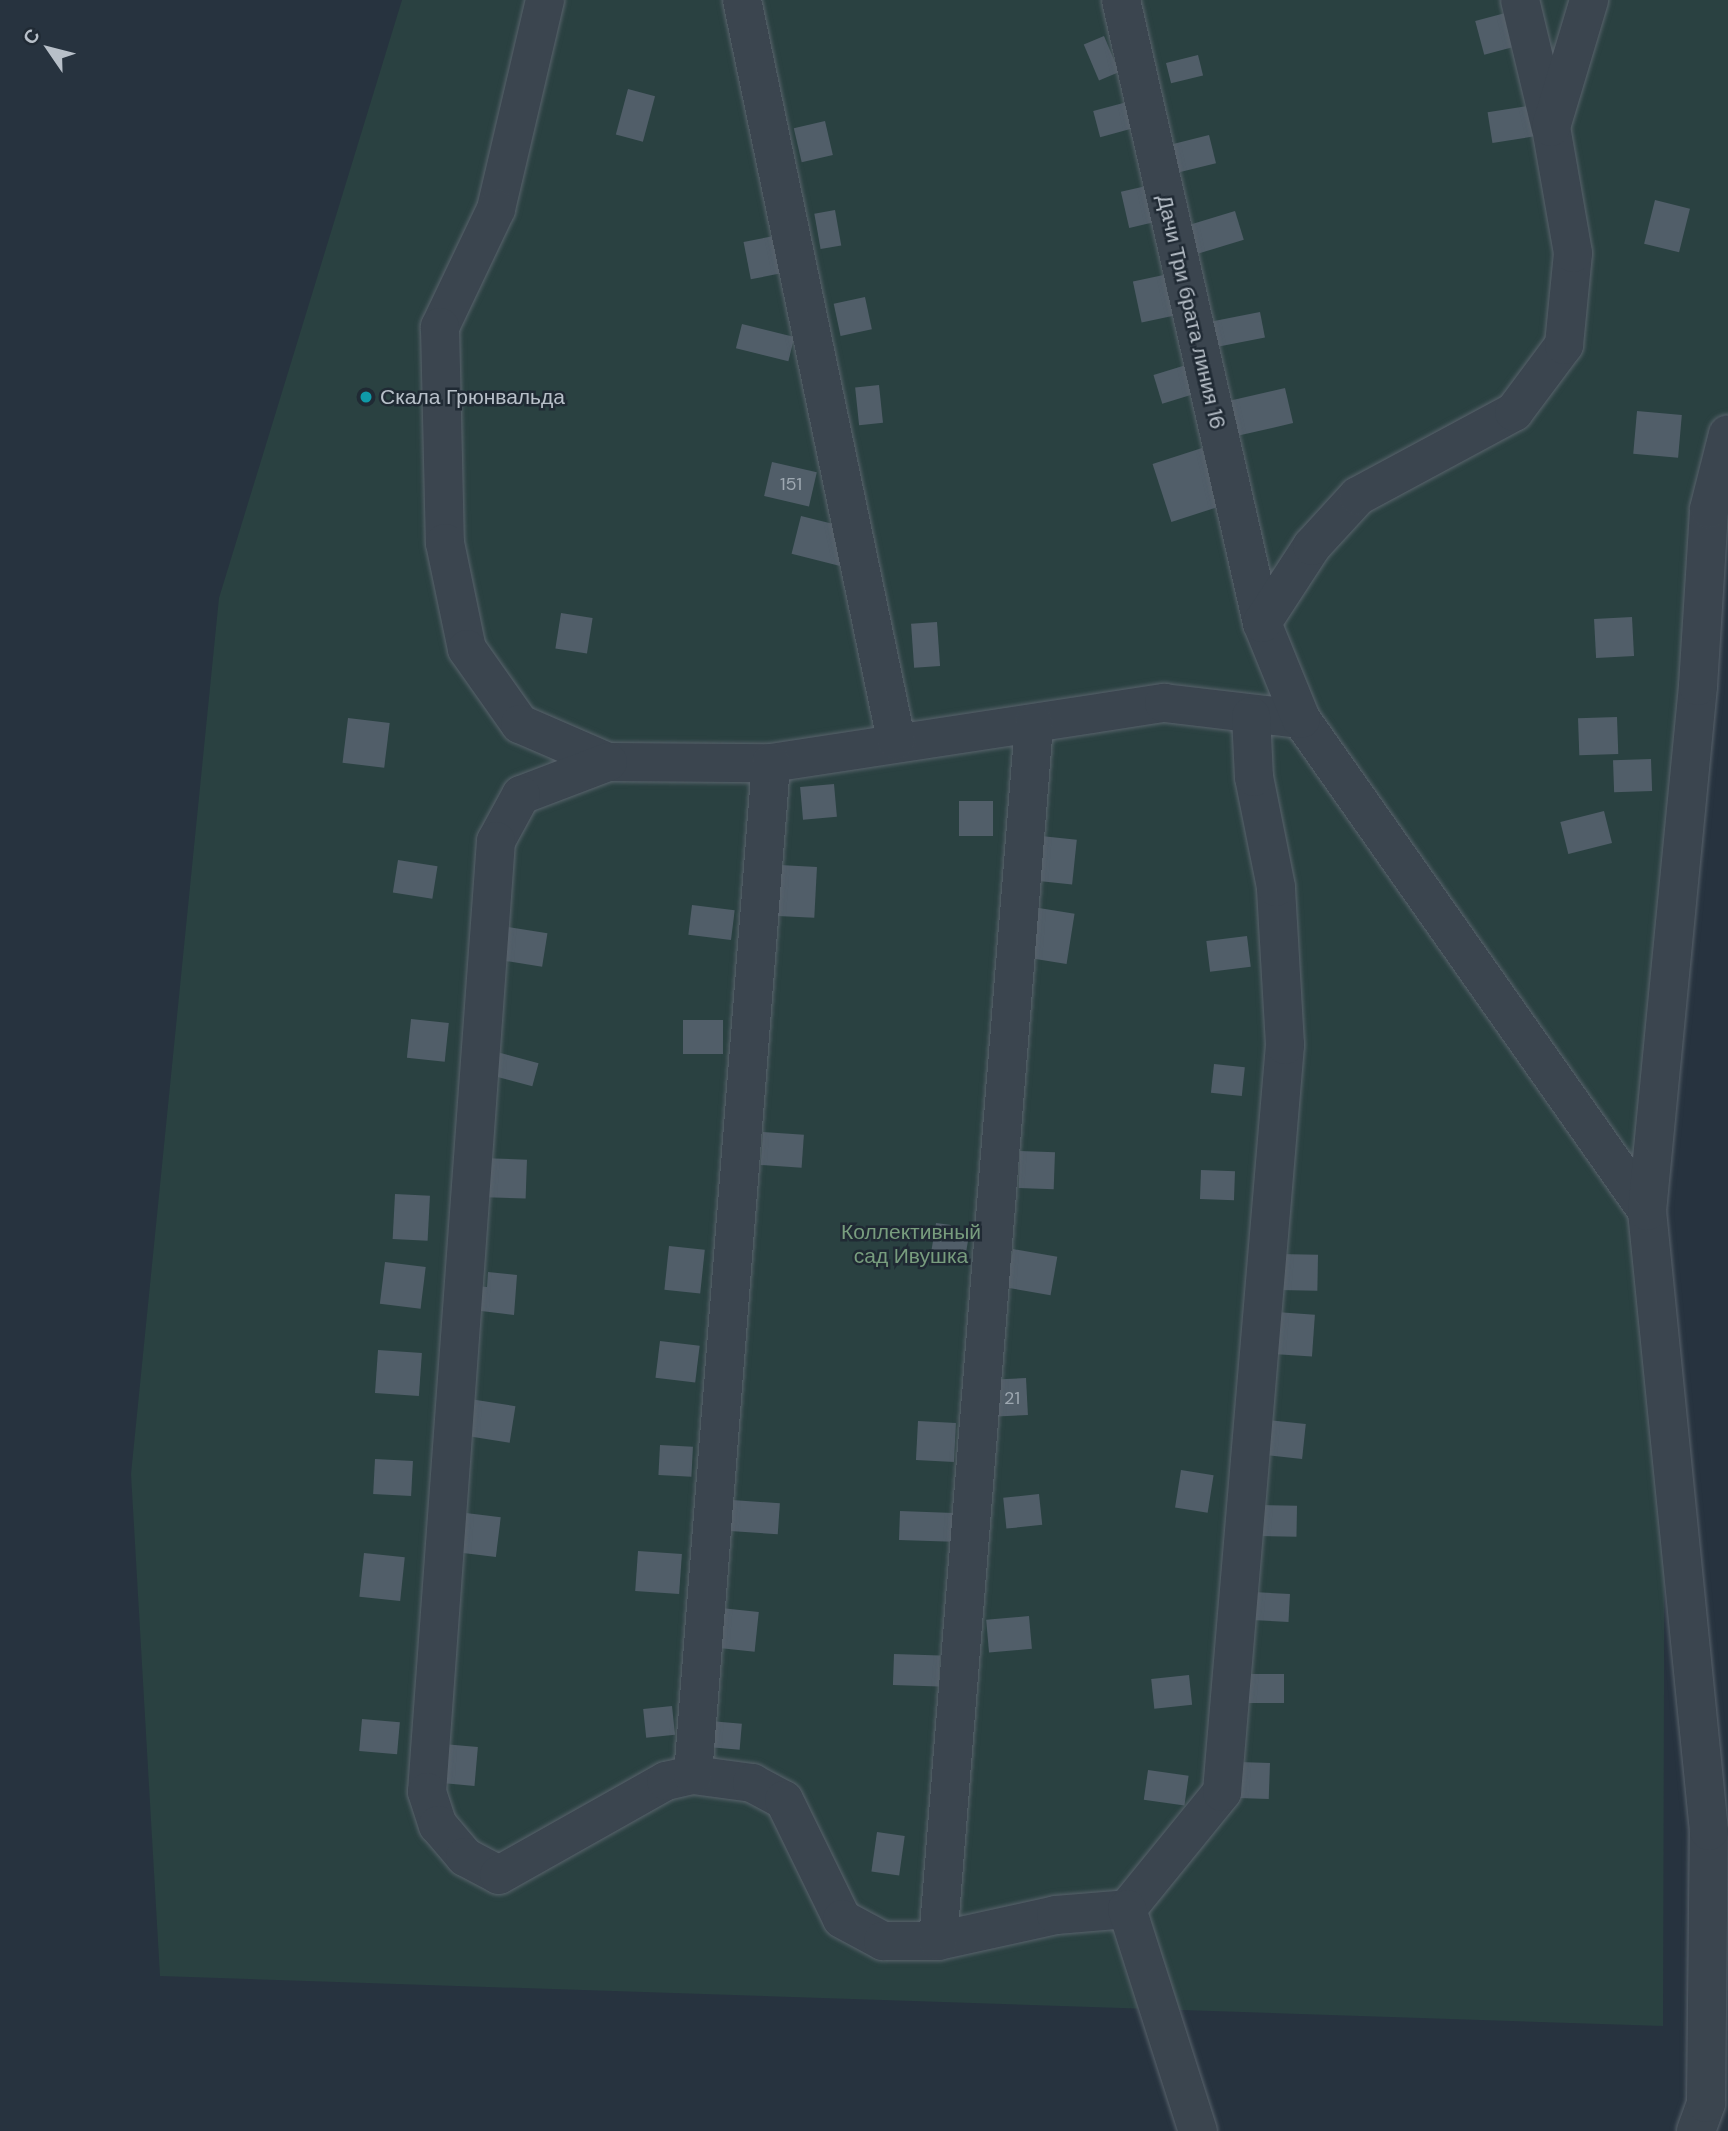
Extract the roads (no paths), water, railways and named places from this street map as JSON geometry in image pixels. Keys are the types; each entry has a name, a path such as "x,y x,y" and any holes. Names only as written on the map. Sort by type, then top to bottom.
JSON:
{"street":[{"path":"545,0 496,209 440,327 445,543 467,649 520,724 608,762"},
{"path":"742,0 896,740"},
{"name":"Дачи Три брата линия 16","path":"1121,0 1262,623 1301,719 1647,1211"},
{"path":"1262,623 1312,546 1358,496 1514,412 1564,345 1573,253 1550,127 1520,0"},
{"path":"1550,127 1589,0"},
{"path":"1710,2109 1709,1832 1647,1211 1698,686 1709,509 1728,434"},
{"path":"1251,716 1254,778 1276,887 1285,1045 1222,1792 1127,1909 1056,1915 938,1941 883,1941 842,1919 784,1800 752,1783 693,1775 666,1781 499,1875 465,1857 438,1825 427,1792 458,1291 496,841 521,795 608,762 771,762 896,740 1034,725 1164,704 1251,716 1301,719"},
{"path":"938,1941 1034,725"},
{"path":"693,1775 771,762"},
{"path":"1127,1909 1198,2131"}],"place":[{"name":"Скала Грюнвальда","path":"366,397"}],"park label":[{"name":"Коллективный сад Ивушка","path":"911,1244"}]}
